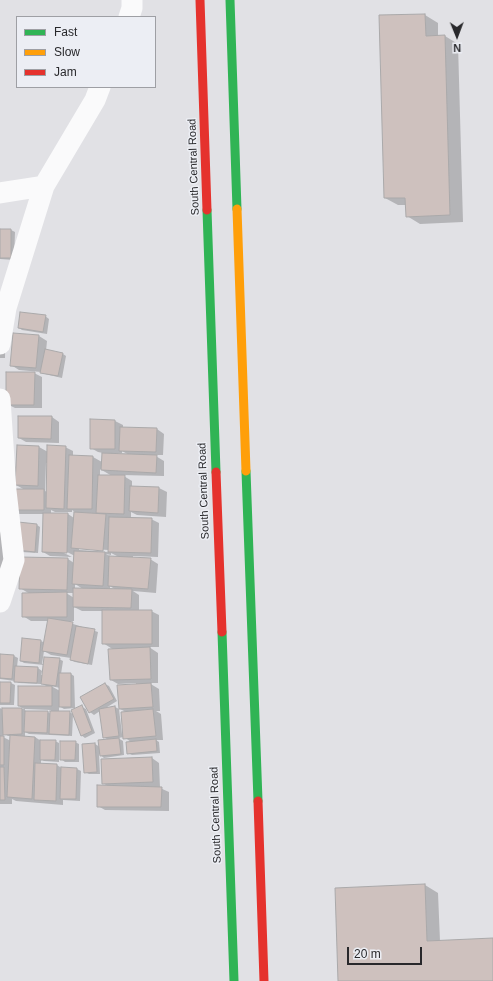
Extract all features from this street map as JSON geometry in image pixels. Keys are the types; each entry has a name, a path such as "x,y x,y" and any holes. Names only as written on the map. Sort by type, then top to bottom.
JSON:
{"street":[{"path":"129,16 132,8 132,0"},
{"name":"South Central Road","path":"200,0 207,94 224,609 234,981"},
{"path":"230,0 230,93 247,610 264,981"},
{"path":"0,344 6,308 44,186 95,100 100,88"},
{"path":"0,192 44,186"},
{"path":"0,409 6,491 14,560 0,602"}],"building":[{"path":"425,14 426,36 445,35 450,215 406,217 405,198 384,198 379,15"},
{"path":"0,229 11,229 11,258 0,258"},
{"path":"20,312 46,315 43,332 18,328"},
{"path":"13,333 39,335 36,368 10,366"},
{"path":"45,349 63,353 58,376 40,373"},
{"path":"6,372 35,372 34,405 6,405"},
{"path":"18,416 52,416 51,439 18,438"},
{"path":"90,419 115,420 115,449 90,449"},
{"path":"120,427 157,428 156,452 119,451"},
{"path":"17,445 39,446 38,486 15,485"},
{"path":"47,445 66,446 64,509 46,508"},
{"path":"102,453 157,455 156,473 101,470"},
{"path":"69,455 93,456 92,509 67,509"},
{"path":"98,475 125,475 124,514 96,513"},
{"path":"130,486 159,487 158,513 129,511"},
{"path":"11,489 44,489 44,510 11,510"},
{"path":"74,512 106,514 103,551 71,548"},
{"path":"43,513 68,513 67,553 42,552"},
{"path":"109,517 152,518 151,553 108,552"},
{"path":"18,522 37,524 35,552 16,550"},
{"path":"74,551 105,552 103,586 72,584"},
{"path":"109,556 151,558 148,589 108,586"},
{"path":"20,557 68,558 67,590 19,589"},
{"path":"73,588 132,589 131,608 73,607"},
{"path":"67,592 67,617 22,617 22,593"},
{"path":"102,610 152,610 152,644 102,644"},
{"path":"48,618 73,622 67,655 42,651"},
{"path":"76,626 95,629 88,664 70,660"},
{"path":"22,638 41,640 39,663 20,661"},
{"path":"150,647 151,679 110,680 108,649"},
{"path":"0,654 14,655 12,679 0,678"},
{"path":"44,657 60,658 56,686 41,684"},
{"path":"15,666 38,667 37,683 14,682"},
{"path":"59,673 71,673 71,707 59,707"},
{"path":"0,682 11,682 10,703 0,703"},
{"path":"105,683 114,699 89,713 80,697"},
{"path":"151,683 153,707 119,709 117,685"},
{"path":"18,686 52,686 52,706 18,706"},
{"path":"82,705 92,731 81,736 71,710"},
{"path":"115,706 119,736 103,738 99,709"},
{"path":"2,708 22,708 22,734 3,735"},
{"path":"153,709 156,736 123,739 121,712"},
{"path":"25,711 48,711 47,733 24,732"},
{"path":"50,711 70,711 69,735 49,734"},
{"path":"10,735 35,737 32,799 7,797"},
{"path":"0,736 4,736 4,765 0,765"},
{"path":"119,738 121,754 100,756 98,740"},
{"path":"156,739 157,751 127,754 126,742"},
{"path":"40,740 56,740 55,760 40,760"},
{"path":"60,741 76,741 75,760 60,760"},
{"path":"95,743 97,772 84,773 82,744"},
{"path":"152,757 153,782 102,784 101,759"},
{"path":"35,763 57,764 56,801 34,800"},
{"path":"0,767 4,767 5,800 0,800"},
{"path":"61,767 77,768 76,799 60,799"},
{"path":"97,785 162,787 161,807 97,807"},
{"path":"425,884 427,941 493,938 493,981 338,981 335,888"}],"traffic: fast":[{"path":"230,0 237,209"},
{"path":"207,210 216,472"},
{"path":"246,471 258,801"},
{"path":"222,632 234,981"}],"traffic: slow":[{"path":"237,209 246,471"}],"traffic: jam":[{"path":"200,0 207,210"},
{"path":"216,472 222,632"},
{"path":"258,801 264,981"}]}
